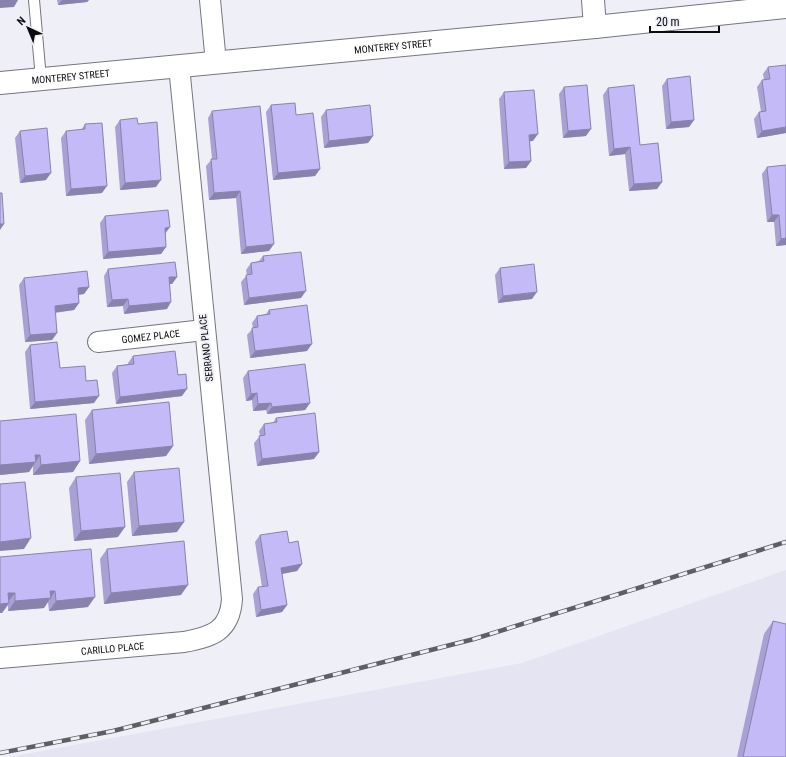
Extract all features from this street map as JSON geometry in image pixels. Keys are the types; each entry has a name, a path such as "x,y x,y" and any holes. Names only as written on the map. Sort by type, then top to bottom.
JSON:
{"street":[{"path":"210,0 216,63"},
{"path":"593,0 595,26"},
{"name":"MONTEREY STREET","path":"0,83 786,7"},
{"name":"SERRANO PLACE","path":"179,66 204,330 232,599 231,610 222,627"},
{"name":"GOMEZ PLACE","path":"98,342 204,330"},
{"name":"CARILLO PLACE","path":"0,658 184,642 214,634 222,627"}],"lane":[{"path":"34,0 41,79"}],"shaded area":[{"path":"786,570 786,757 9,757 522,663"}],"building":[{"path":"786,65 786,127 762,131 759,112 766,111 762,80 770,79 768,67"},
{"path":"690,76 694,120 671,122 667,79"},
{"path":"587,85 591,129 568,131 564,87"},
{"path":"634,85 640,145 658,143 662,182 634,184 630,147 614,149 608,88"},
{"path":"534,90 538,134 529,135 531,161 509,162 504,92"},
{"path":"295,103 296,115 313,113 320,169 278,173 271,105"},
{"path":"370,105 373,136 329,141 326,110"},
{"path":"260,106 274,244 246,247 240,191 214,193 211,159 217,159 212,111"},
{"path":"137,118 138,124 157,122 161,180 125,183 120,120"},
{"path":"102,123 107,186 71,189 66,131 85,129 85,124"},
{"path":"47,128 51,173 25,176 20,131"},
{"path":"786,165 786,238 781,239 779,215 772,215 767,167"},
{"path":"0,193 2,193 4,224 0,224"},
{"path":"168,210 170,227 165,228 166,247 108,252 105,216"},
{"path":"301,252 306,291 249,298 246,275 252,274 251,263 264,261 263,256"},
{"path":"175,262 177,277 169,277 171,302 129,306 128,299 112,300 108,269"},
{"path":"534,264 537,292 503,296 500,268"},
{"path":"87,271 89,287 78,288 79,303 55,306 57,333 30,335 24,278"},
{"path":"307,305 312,344 255,351 252,328 258,327 257,316 270,314 269,310"},
{"path":"57,342 60,368 85,366 86,381 97,380 99,396 35,402 30,345"},
{"path":"175,351 178,375 186,374 187,389 120,397 117,366 134,364 133,356"},
{"path":"305,364 310,403 272,407 271,403 258,404 257,393 251,394 248,371"},
{"path":"169,402 173,446 96,454 92,410"},
{"path":"315,413 319,452 262,459 259,436 265,435 264,424 277,422 276,418"},
{"path":"76,414 80,461 41,465 40,455 35,455 36,462 0,465 0,421"},
{"path":"179,468 184,522 139,526 134,472"},
{"path":"120,473 125,527 81,531 76,477"},
{"path":"25,482 31,538 0,542 0,484"},
{"path":"287,531 289,543 298,541 302,564 281,568 287,605 261,610 258,587 268,586 260,535"},
{"path":"184,541 188,585 111,593 107,549"},
{"path":"91,549 95,597 56,601 55,591 50,591 51,598 15,601 15,593 8,593 9,603 0,604 0,557"},
{"path":"773,621 786,624 786,757 743,757"}],"railway":[{"path":"0,753 113,731 474,639 786,542"}]}
